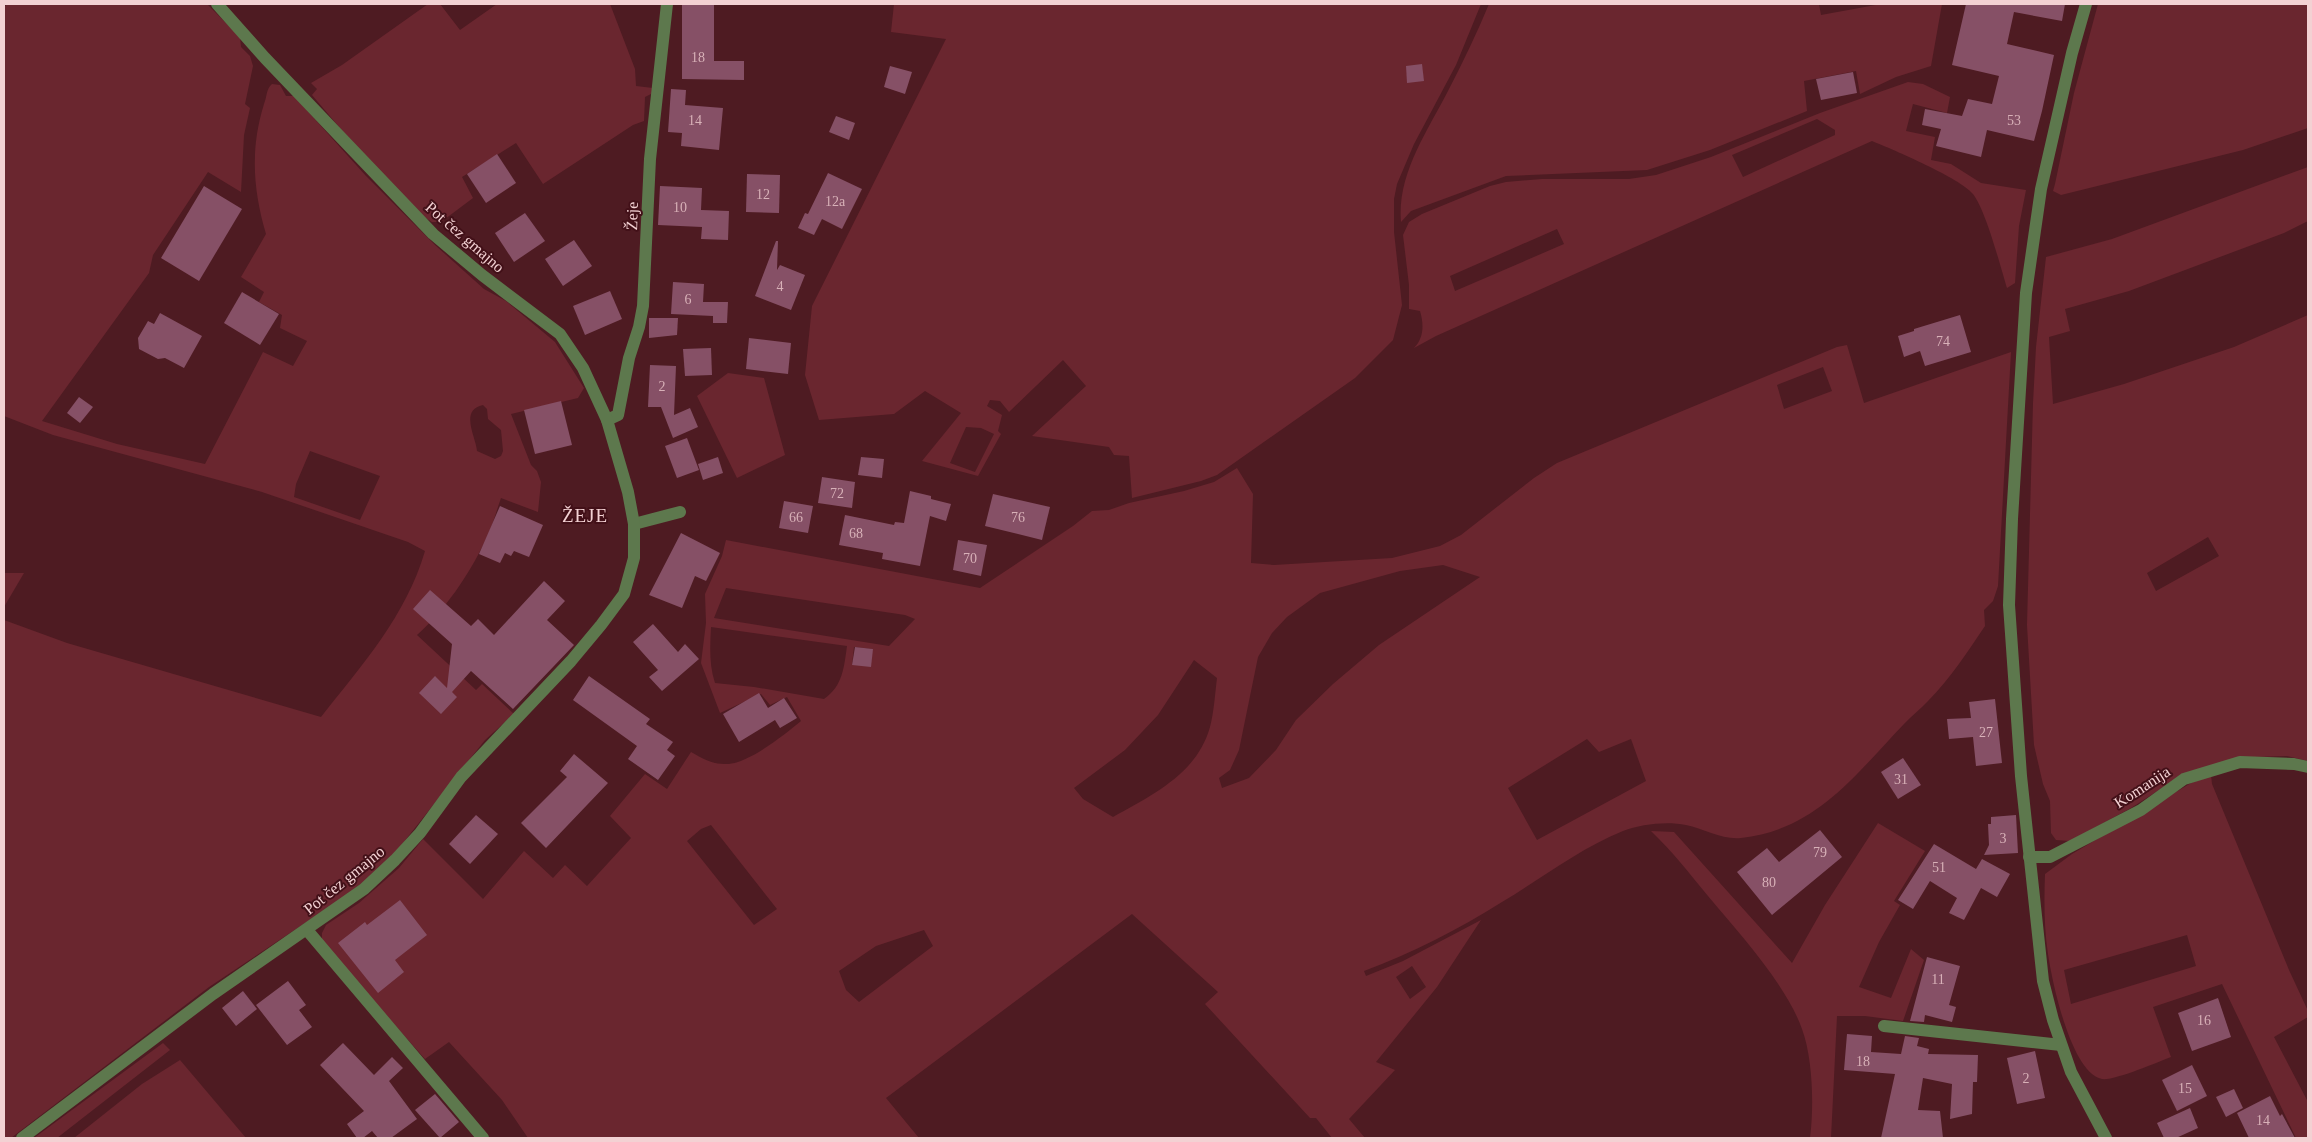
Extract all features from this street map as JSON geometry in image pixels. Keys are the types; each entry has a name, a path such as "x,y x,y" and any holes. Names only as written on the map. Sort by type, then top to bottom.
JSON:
{"street":[{"name":"Pot čez gmajno","path":"22,1138 213,994 364,889 395,860 420,832 461,777 571,661 601,625 624,594 634,558 634,524 628,492 607,420 583,368 560,334 482,275 433,234 265,58 217,4"},
{"name":"Žeje","path":"607,420 618,415 629,358 639,327 643,306 650,159 667,4"},
{"path":"2086,4 2072,54 2041,189 2026,293 2012,519 2009,605 2018,747 2043,981 2061,1045 2072,1072 2106,1138"},
{"path":"634,524 680,512"},
{"name":"Komanija","path":"2029,858 2050,857 2141,810 2184,779 2240,762 2294,764 2308,767"},
{"path":"307,930 483,1138"},
{"path":"1884,1026 2061,1045"}],"shaded area":[{"path":"7,4 207,4 240,37 241,47 250,56 253,66 245,104 250,108 244,135 241,192 208,172 153,255 149,273 42,421 117,444 205,464 263,352 293,366 307,341 280,328 282,315 259,302 264,292 241,277 266,234 258,201 255,153 260,121 268,91 272,84 280,85 286,96 294,96 366,176 435,245 484,289 506,301 555,342 584,388 578,398 511,414 531,465 537,471 541,482 538,512 501,498 490,531 472,567 447,603 417,635 476,690 482,684 514,714 485,740 391,858 362,885 209,987 11,1138 4,1138 4,620 67,643 321,717 367,659 395,618 417,575 425,551 408,542 262,492 53,435 4,416 4,7","holes":["483,405 487,409 488,419 501,430 503,451 501,456 495,459 477,451 472,432 470,418 472,412","310,451 380,476 360,520 294,497 296,484"]},
{"path":"428,4 440,4 460,30 497,4 610,4 635,69 636,86 653,88 653,93 645,97 644,121 633,125 543,184 516,143 462,177 473,198 441,222 432,222 424,217 351,141 312,95 317,89 311,83 342,65"},
{"path":"894,4 1481,4 1456,65 1414,144 1397,184 1394,199 1394,232 1402,305 1393,340 1355,378 1217,475 1201,481 1132,498 1129,456 1114,455 1109,447 1032,436 1086,386 1063,360 1009,412 1000,401 990,400 987,406 1002,415 998,431 1001,434 978,476 922,461 961,413 925,391 894,414 819,420 805,375 812,306 946,39 891,32","holes":["966,427 981,428 994,434 975,472 950,463"]},
{"path":"1489,4 1819,4 1821,15 1881,4 1942,4 1931,66 1896,77 1860,94 1856,71 1804,81 1807,111 1710,150 1647,170 1506,176 1411,211 1401,222 1401,204 1404,187 1415,154 1475,37"},
{"path":"2098,4 2308,4 2308,128 2243,150 2061,195 2053,191 2074,93"},
{"path":"1908,82 1923,84 1950,97 1947,113 1913,104 1906,131 1935,137 1931,160 1951,164 1981,183 2026,190 2019,226 2015,283 2007,288 1988,225 1978,202 1966,187 1941,173 1872,141 1436,336 1414,348 1420,340 1422,321 1420,311 1409,309 1409,285 1403,235 1409,222 1422,214 1490,186 1506,182 1542,179 1629,179 1656,175 1711,157 1820,113","holes":["1817,119 1835,130 1835,135 1743,177 1732,155","1557,229 1564,244 1455,291 1450,276"]},
{"path":"2308,167 2308,221 2284,233 2129,291 2065,309 2070,331 2049,337 2053,404 2124,384 2234,347 2308,315 2308,761 2287,756 2255,757 2173,781 2131,808 2070,841 2056,840 2051,833 2050,801 2043,784 2034,745 2027,625 2036,347 2046,257 2112,239","holes":["2208,537 2219,556 2156,591 2147,573"]},
{"path":"1847,345 1864,403 2011,352 1998,586 1993,601 1984,610 1985,626 1944,684 1851,780 1813,812 1791,824 1768,833 1741,838 1727,837 1686,825 1671,823 1646,825 1623,831 1591,846 1469,922 1400,956 1364,971 1366,976 1403,961 1481,920 1437,987 1376,1062 1395,1070 1349,1119 1365,1138 1332,1138 1316,1118 1310,1118 1205,1004 1218,992 1132,914 886,1098 919,1138 528,1138 502,1100 449,1042 425,1059 343,967 322,940 322,933 326,925 359,903 399,868 423,839 483,899 524,851 553,878 565,865 587,886 631,838 610,816 645,774 667,789 691,752 715,763 733,763 764,749 801,721 787,697 770,705 761,694 720,713 701,663 706,623 705,594 722,556 726,540 980,588 1073,526 1092,511 1109,510 1129,503 1184,491 1214,482 1237,468 1253,494 1251,563 1274,565 1392,558 1440,546 1461,535 1534,478 1557,463 1837,347","holes":["1823,367 1832,391 1784,409 1777,385","1443,565 1480,577 1379,645 1333,684 1296,720 1276,750 1249,778 1222,788 1219,778 1230,770 1239,750 1258,657 1272,633 1287,617 1320,593 1400,571","726,588 905,615 915,619 889,646 714,618","711,627 847,646 839,682 824,699 754,687 715,683 710,648","854,647 873,649 852,665","1194,660 1217,678 1210,727 1204,743 1195,758 1171,781 1113,817 1083,799 1074,788 1125,750 1158,715","1587,739 1599,752 1631,739 1646,781 1537,840 1508,788","711,825 777,909 754,925 687,841 701,829","924,930 933,946 859,1002 846,990 839,971 876,946","1412,966 1426,987 1410,999 1396,977"]},
{"path":"728,373 764,378 785,455 737,478 697,396"},
{"path":"4,573 24,573 4,607"},
{"path":"2211,775 2212,784 2289,970 2308,1011 2308,1017 2274,1037 2308,1102 2308,1138 2296,1138 2222,984 2153,1007 2171,1057 2116,1077 2102,1079 2091,1073 2081,1061 2072,1044 2065,1024 2050,967 2045,914 2045,874 2072,854 2191,783","holes":["2187,935 2196,966 2071,1004 2064,970"]},
{"path":"1878,823 1925,851 1894,901 1900,905 1879,942 1859,987 1891,998 1911,949 1924,960 1903,1021 1865,1016 1837,1016 1831,1138 1810,1138 1812,1098 1810,1068 1806,1041 1795,1012 1785,994 1747,942 1681,863 1651,831 1674,832 1792,963 1825,905"},
{"path":"163,1043 170,1050 57,1138 34,1138"},
{"path":"180,1060 246,1138 74,1138 142,1084"}],"building":[{"path":"682,4 714,4 714,61 744,61 744,80 682,79"},
{"path":"1966,4 2065,4 2062,21 2014,12 2007,44 2054,55 2042,111 2034,141 1987,130 1981,157 1936,146 1941,129 1922,125 1925,109 1962,116 1968,99 1992,104 1999,76 1952,65"},
{"path":"1422,64 1424,81 1407,83 1406,66"},
{"path":"890,66 912,72 905,94 884,87"},
{"path":"1853,72 1857,93 1821,100 1816,79"},
{"path":"671,89 686,90 685,105 723,108 719,150 681,146 682,133 668,132"},
{"path":"836,116 855,123 849,140 829,132"},
{"path":"497,154 516,183 486,203 467,174"},
{"path":"828,173 862,189 842,229 822,219 814,235 798,228 805,213 808,214"},
{"path":"747,174 780,175 779,213 746,212"},
{"path":"204,186 242,209 199,281 161,258"},
{"path":"660,186 702,188 701,210 729,211 728,240 701,239 702,227 658,225"},
{"path":"525,213 545,241 514,262 495,233"},
{"path":"574,240 592,266 563,286 545,259"},
{"path":"776,241 778,241 777,270 780,265 805,275 791,310 755,296"},
{"path":"673,282 704,284 703,302 728,302 727,323 713,323 713,316 671,314"},
{"path":"610,291 622,319 585,335 573,306"},
{"path":"242,292 279,314 260,345 224,323"},
{"path":"160,313 202,336 184,368 165,358 158,359 139,349 138,338 148,321 154,324"},
{"path":"1960,315 1971,352 1925,366 1920,351 1904,357 1898,336"},
{"path":"649,318 678,318 677,335 649,338"},
{"path":"749,338 791,343 788,374 746,369"},
{"path":"711,348 712,375 685,376 683,349"},
{"path":"650,365 676,366 674,415 690,408 698,427 673,438 661,407 648,407"},
{"path":"79,397 93,407 80,423 67,413"},
{"path":"561,401 572,445 535,454 524,410"},
{"path":"687,438 699,470 677,478 665,446"},
{"path":"718,457 723,473 703,480 698,464"},
{"path":"861,457 884,459 882,478 858,475"},
{"path":"822,477 855,482 852,508 818,503"},
{"path":"910,491 931,496 931,499 951,504 946,521 930,516 920,566 882,559 883,553 839,545 845,515 894,525 895,522 904,523"},
{"path":"993,494 1050,507 1042,540 985,526"},
{"path":"784,501 813,506 808,533 779,528"},
{"path":"500,506 543,525 529,557 514,551 511,556 505,553 500,563 479,554"},
{"path":"681,533 720,553 706,581 695,576 682,608 649,595"},
{"path":"958,540 987,545 981,576 953,570"},
{"path":"544,581 565,601 547,620 574,645 513,709 471,671 452,692 457,697 441,714 419,693 435,676 447,688 452,644 413,609 430,590 471,626 478,619 494,635"},
{"path":"653,624 678,652 685,644 699,659 662,691 649,677 658,670 633,642"},
{"path":"855,647 873,649 871,667 852,665"},
{"path":"589,676 650,719 646,724 673,742 667,750 675,756 658,780 628,759 637,746 573,700"},
{"path":"759,693 768,708 784,698 797,718 780,728 775,720 739,742 723,714"},
{"path":"1995,699 2002,763 1976,766 1973,737 1949,739 1947,719 1971,718 1969,702"},
{"path":"574,754 608,783 546,848 521,823 567,777 560,771"},
{"path":"1903,758 1921,785 1898,799 1881,772"},
{"path":"476,815 498,834 470,864 449,844"},
{"path":"2016,815 2018,853 1984,855 1989,845 1988,824 1991,824 1991,817"},
{"path":"1820,830 1842,857 1772,915 1737,872 1767,848 1779,862"},
{"path":"1934,844 1976,869 1982,859 2010,874 1997,897 1981,888 1964,920 1949,913 1957,898 1930,881 1913,909 1898,900"},
{"path":"400,900 427,935 395,960 404,972 378,993 338,943 365,922 367,925"},
{"path":"1927,957 1960,966 1949,1005 1956,1007 1952,1022 1925,1015 1924,1022 1910,1021"},
{"path":"288,981 306,1005 299,1010 312,1027 287,1045 256,1005"},
{"path":"243,991 257,1009 236,1026 222,1008"},
{"path":"2218,998 2231,1037 2192,1051 2178,1013"},
{"path":"1847,1034 1872,1036 1871,1052 1901,1054 1905,1036 1919,1038 1917,1046 1929,1049 1928,1054 1978,1055 1977,1082 1973,1082 1972,1114 1950,1119 1952,1084 1923,1078 1918,1110 1940,1111 1943,1138 1881,1138 1895,1074 1844,1070"},
{"path":"343,1043 374,1075 392,1057 403,1068 389,1081 417,1119 391,1138 378,1138 372,1131 363,1138 357,1138 347,1124 364,1111 320,1065"},
{"path":"2035,1051 2045,1098 2017,1104 2007,1058"},
{"path":"2192,1065 2207,1096 2177,1111 2162,1080"},
{"path":"2234,1089 2243,1108 2226,1117 2216,1097"},
{"path":"435,1094 459,1122 440,1138 415,1110"},
{"path":"2270,1096 2280,1116 2282,1114 2295,1138 2249,1138 2237,1113"},
{"path":"2190,1108 2198,1128 2176,1138 2164,1138 2157,1123"}],"district":[{"name":"ŽEJE","path":"585,515"}]}
